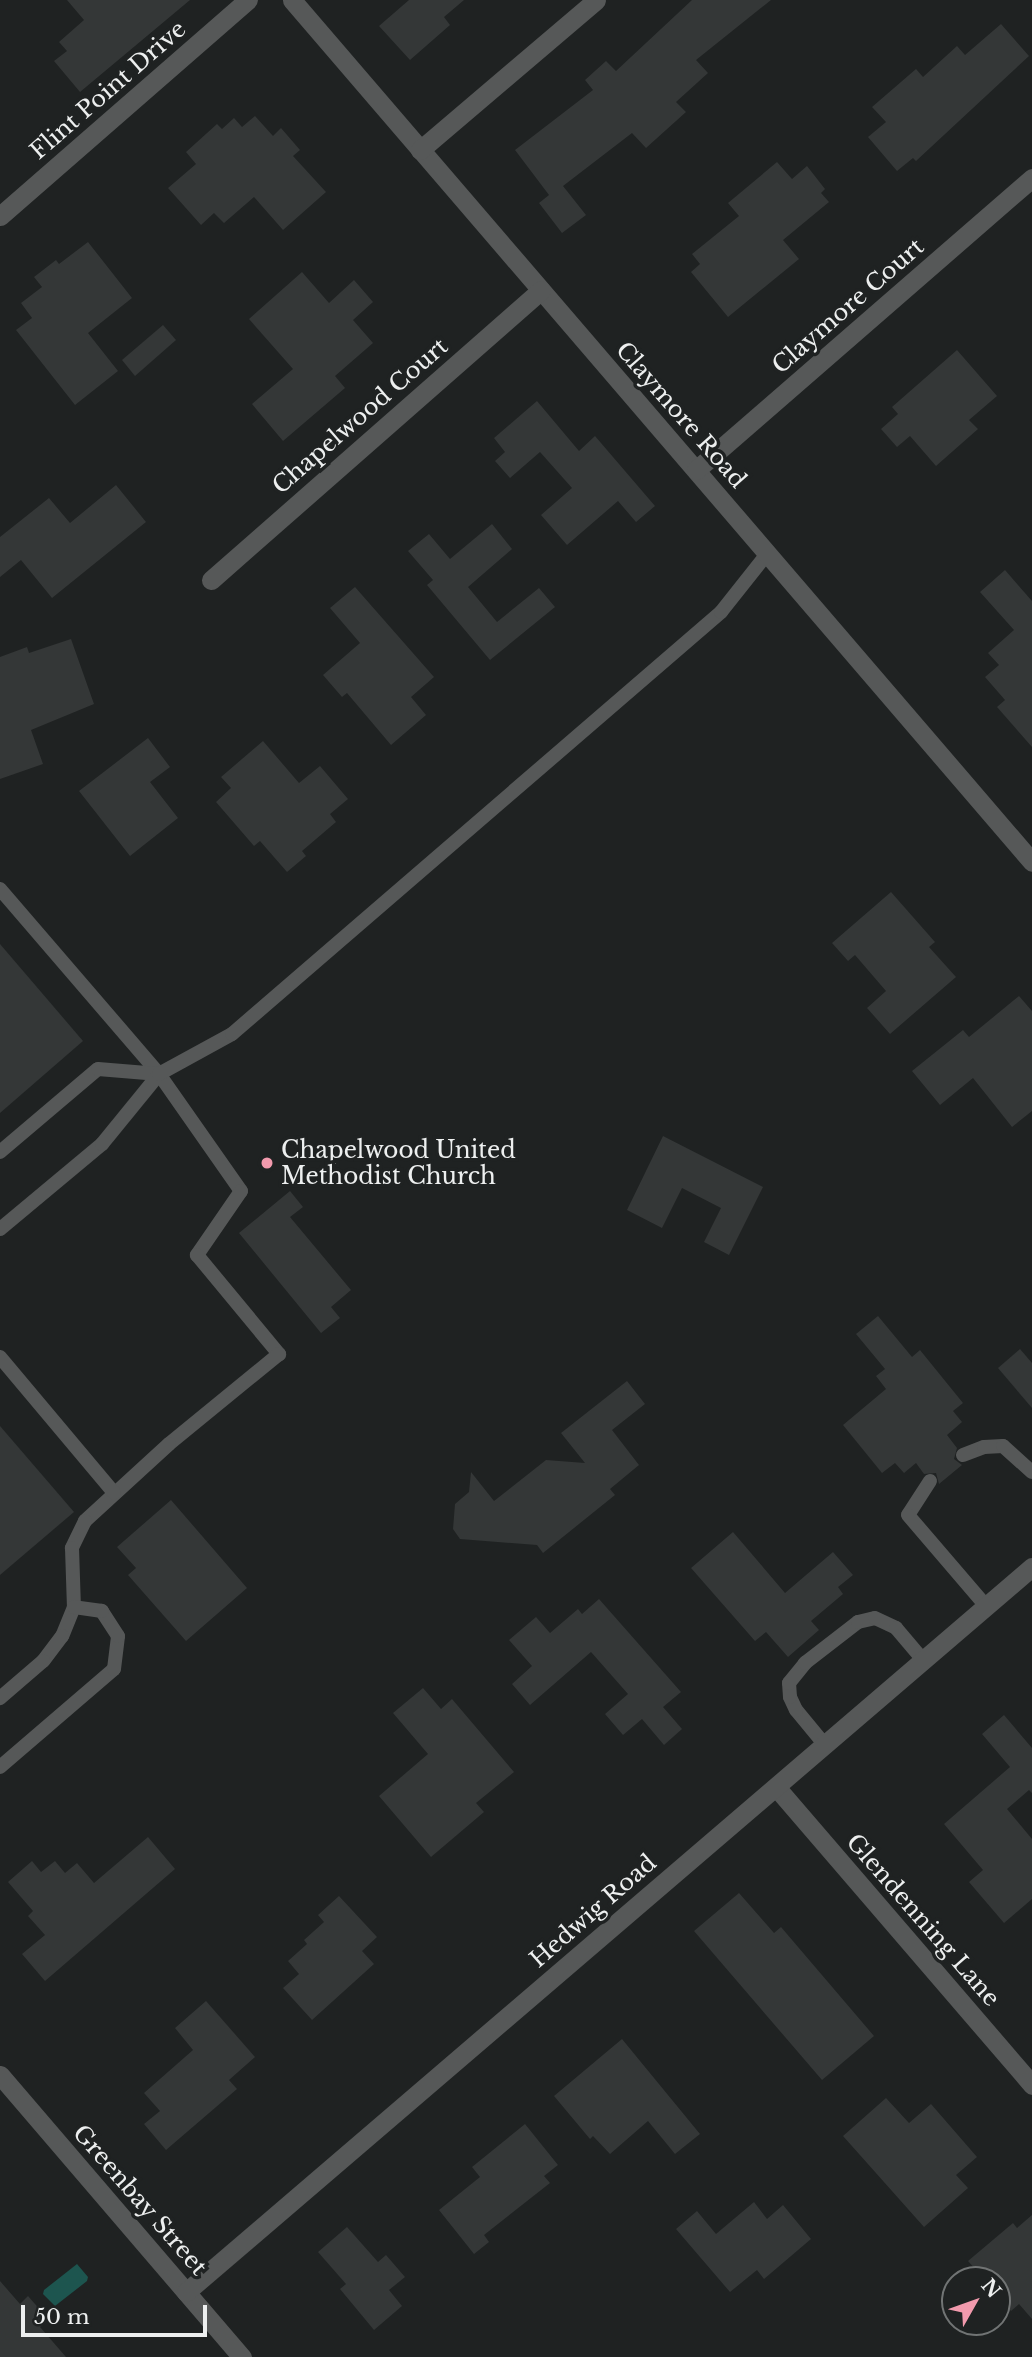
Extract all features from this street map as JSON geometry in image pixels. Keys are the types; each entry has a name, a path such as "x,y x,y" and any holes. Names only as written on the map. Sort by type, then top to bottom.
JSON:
{"street":[{"name":"Flint Point Drive","path":"0,216 248,0"},
{"name":"Claymore Road","path":"292,0 1032,862"},
{"path":"420,150 596,0"},
{"name":"Claymore Court","path":"696,470 1032,178"},
{"name":"Chapelwood Court","path":"211,580 541,290"},
{"name":"Hedwig Road","path":"186,2292 1032,1567"},
{"name":"Glendenning Lane","path":"776,1787 1032,2085"},
{"name":"Greenbay Street","path":"0,2075 242,2357"}],"lane":[{"path":"0,1229 103,1144 159,1074 232,1034 721,612 767,554"},
{"path":"0,889 159,1074 241,1191 197,1255 279,1354 114,1493 85,1521 72,1548 74,1607 62,1636 50,1653 0,1698"},
{"path":"0,1152 98,1069 159,1074"},
{"path":"0,1357 114,1493"},
{"path":"963,1455 984,1447 1003,1447 1032,1472"},
{"path":"930,1481 908,1515 986,1606"},
{"path":"0,1767 114,1669 118,1636 102,1611 74,1607"},
{"path":"825,1745 796,1710 790,1697 789,1683 805,1663 858,1622 875,1618 896,1628 923,1660"}],"shaded area":[{"path":"77,2264 88,2277 87,2281 55,2306 43,2294 44,2290"}],"building":[{"path":"67,0 190,0 80,92 54,61 67,51 59,42 84,20"},
{"path":"409,0 464,0 444,17 450,25 410,60 379,26"},
{"path":"692,0 771,0 696,60 708,73 676,102 686,112 646,148 632,133 563,186 586,215 562,233 539,203 549,195 515,150 593,90 585,80 606,61 616,71"},
{"path":"1001,24 1029,56 916,161 913,158 897,171 868,137 886,122 872,107 916,69 923,77 957,46 965,55"},
{"path":"255,116 273,136 281,128 300,150 293,156 326,192 283,230 254,197 224,223 214,213 201,225 168,188 196,164 186,152 217,124 222,129 234,118 242,127"},
{"path":"777,162 792,179 807,166 825,189 821,193 829,202 783,240 799,259 728,317 691,272 700,264 692,254 739,216 728,203"},
{"path":"88,242 132,298 88,333 118,371 75,405 16,330 32,318 21,303 42,287 34,277 56,260 59,264"},
{"path":"302,272 329,303 354,280 373,302 353,320 373,343 335,376 345,388 283,441 252,404 293,369 249,319"},
{"path":"163,325 176,340 135,376 122,360"},
{"path":"957,350 997,396 969,420 978,429 936,466 910,436 897,447 881,429 898,414 892,407"},
{"path":"537,401 579,451 595,436 655,506 636,522 618,501 567,545 541,515 572,488 540,452 510,478 495,461 505,452 494,438"},
{"path":"116,485 146,522 52,598 21,560 0,577 0,537 49,498 70,523"},
{"path":"492,524 512,549 468,587 497,622 539,588 555,607 490,660 427,585 433,580 408,551 429,534 450,559"},
{"path":"1005,570 1032,601 1032,747 997,707 1005,700 985,677 999,665 988,653 1014,630 980,592"},
{"path":"355,587 434,677 411,697 426,715 391,745 347,693 342,697 323,675 360,643 330,608"},
{"path":"71,639 94,704 31,730 43,764 0,779 0,657 27,647 29,653"},
{"path":"148,738 170,767 150,782 178,818 130,856 79,791"},
{"path":"263,741 299,783 320,766 348,799 330,814 336,822 302,851 306,856 287,872 260,841 254,846 216,802 231,788 221,777"},
{"path":"891,892 935,942 929,947 956,977 890,1034 867,1008 886,991 855,955 848,961 832,943"},
{"path":"0,944 83,1041 0,1113"},
{"path":"1019,996 1032,1011 1032,1111 1012,1127 973,1078 940,1105 912,1071 963,1030 969,1037"},
{"path":"663,1136 763,1187 729,1255 704,1242 721,1208 682,1188 662,1228 627,1210"},
{"path":"290,1191 303,1207 290,1217 351,1290 331,1307 340,1318 321,1333 239,1233"},
{"path":"878,1316 912,1357 920,1350 963,1403 953,1411 962,1422 947,1435 957,1448 954,1459 962,1465 939,1484 936,1473 924,1474 916,1463 904,1473 895,1463 882,1473 843,1425 886,1389 876,1376 885,1369 856,1334"},
{"path":"1020,1349 1032,1363 1032,1408 998,1368"},
{"path":"627,1381 645,1404 612,1430 639,1465 610,1489 615,1495 543,1553 537,1545 460,1539 453,1529 455,1504 469,1492 471,1472 494,1501 546,1460 585,1463 561,1433"},
{"path":"0,1426 74,1512 0,1575"},
{"path":"171,1500 247,1588 186,1641 128,1575 136,1568 117,1547"},
{"path":"733,1532 785,1593 833,1552 853,1575 838,1587 843,1594 811,1621 819,1630 788,1657 766,1632 755,1641 691,1568"},
{"path":"599,1599 681,1692 663,1707 682,1729 664,1745 642,1719 623,1735 605,1714 628,1694 591,1652 530,1705 512,1684 532,1666 509,1640 536,1617 550,1633 578,1609 582,1614"},
{"path":"423,1688 441,1709 452,1699 514,1772 476,1803 484,1812 431,1857 379,1796 428,1754 393,1713"},
{"path":"1004,1715 1032,1748 1032,1793 1029,1790 1007,1809 1032,1839 1032,1899 1004,1923 969,1882 983,1870 944,1824 1010,1767 982,1734"},
{"path":"148,1837 175,1869 45,1981 22,1954 45,1935 28,1916 33,1911 8,1882 32,1861 41,1872 55,1861 65,1873 77,1863 94,1883"},
{"path":"739,1893 774,1933 781,1927 874,2036 822,2080 694,1931"},
{"path":"339,1896 377,1937 362,1951 374,1964 312,2020 283,1988 299,1974 288,1961 307,1944 304,1940 324,1922 318,1915"},
{"path":"206,2001 255,2057 229,2080 237,2089 166,2150 144,2124 160,2111 144,2093 193,2050 175,2028"},
{"path":"622,2039 700,2134 675,2154 648,2121 610,2154 593,2136 590,2139 554,2096"},
{"path":"886,2098 909,2123 931,2104 977,2157 956,2175 968,2188 924,2227 843,2136"},
{"path":"525,2124 558,2165 544,2176 550,2183 484,2235 489,2242 474,2254 439,2210 480,2177 472,2167"},
{"path":"754,2202 767,2219 783,2205 811,2239 764,2279 757,2270 730,2292 676,2229 697,2211 716,2234"},
{"path":"1032,2215 1032,2319 1019,2304 1011,2311 1011,2266 972,2266 968,2261 1013,2223 1017,2228"},
{"path":"347,2227 378,2262 386,2255 405,2277 389,2290 402,2306 374,2330 340,2289 346,2284 318,2252"},
{"path":"0,2281 20,2304 28,2296 49,2320 40,2327 66,2357 0,2357"}],"place":[{"name":"Chapelwood United Methodist Church","path":"267,1163"}]}
